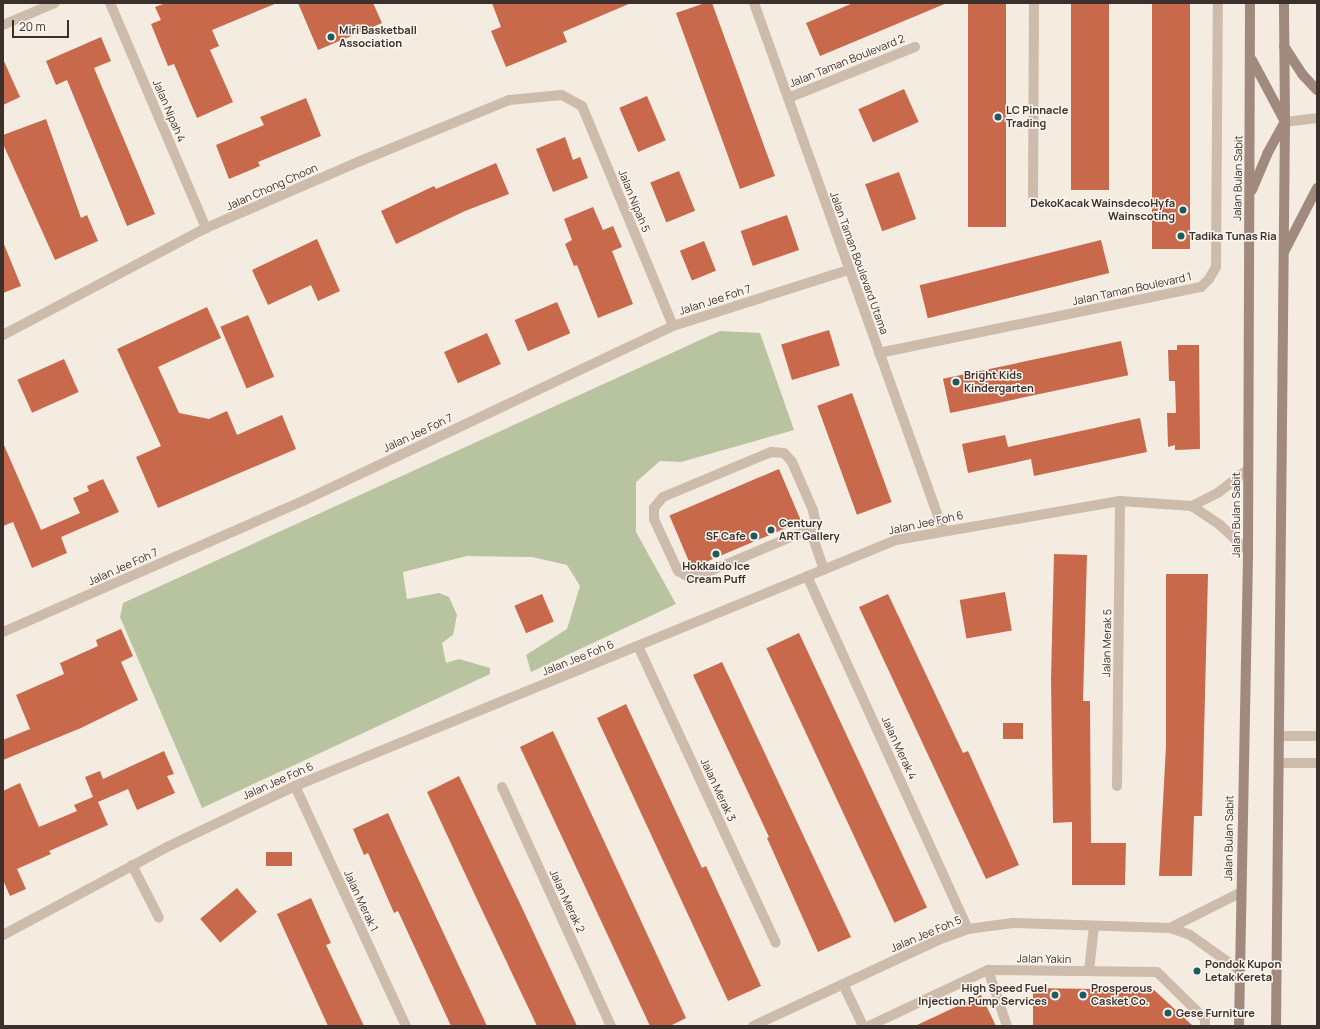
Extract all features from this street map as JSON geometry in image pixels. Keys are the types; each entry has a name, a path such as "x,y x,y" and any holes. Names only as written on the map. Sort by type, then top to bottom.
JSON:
{"main road":[{"name":"Jalan Bulan Sabit","path":"1239,1026 1238,969 1248,551 1250,3"},
{"path":"1276,1026 1282,254 1285,122 1284,3"},
{"path":"1284,46 1302,74 1317,90"},
{"path":"1250,58 1285,122"},
{"path":"1249,201 1257,176 1285,122"},
{"path":"1282,254 1317,188"}],"street":[{"path":"3,25 55,3"},
{"name":"Jalan Nipah 4","path":"110,3 206,228"},
{"name":"Jalan Taman Boulevard Utama","path":"754,3 848,270 943,530"},
{"path":"1033,196 1034,3"},
{"name":"Jalan Taman Boulevard 1","path":"879,353 1201,287 1209,279 1216,268 1218,3"},
{"name":"Jalan Taman Boulevard 2","path":"788,98 915,47"},
{"name":"Jalan Chong Choon","path":"3,335 206,228 509,100 562,95"},
{"name":"Jalan Nipah 5","path":"562,95 582,106 673,326"},
{"path":"1285,122 1317,118"},
{"name":"Jalan Jee Foh 7","path":"3,632 305,500 673,326 848,270"},
{"path":"810,529 698,576 687,576 678,571 654,519 654,508 663,497 772,452 784,453 792,462 813,510 815,520 810,529 824,570"},
{"path":"1248,469 1219,492 1192,506 1220,525 1248,551"},
{"name":"Jalan Jee Foh 6","path":"3,935 132,865 295,786 896,540 943,530 1120,501 1192,506"},
{"name":"Jalan Merak 5","path":"1117,786 1120,501"},
{"name":"Jalan Merak 4","path":"807,576 968,929"},
{"name":"Jalan Merak 3","path":"638,646 776,944"},
{"path":"1279,736 1317,736"},
{"path":"1279,763 1317,763"},
{"name":"Jalan Merak 1","path":"295,786 406,1026"},
{"name":"Jalan Merak 2","path":"502,787 611,1026"},
{"path":"132,865 159,918"},
{"name":"Jalan Jee Foh 5","path":"1170,928 1240,893"},
{"name":"Jalan Jee Foh 5","path":"753,1026 843,984 968,929 1014,923 1170,928 1190,935 1238,969"},
{"path":"1089,972 1094,926"},
{"path":"988,970 1007,1026"},
{"name":"Jalan Yakin","path":"869,1026 988,970 1157,972 1205,1019 1205,1026"},
{"path":"843,984 862,1026"}],"green space":[{"path":"720,331 760,333 794,430 681,462 660,461 636,482 636,532 676,604 531,672 526,655 567,629 580,586 567,565 532,557 467,556 403,572 407,599 439,593 449,597 457,615 453,635 442,643 446,663 459,659 490,668 490,674 202,808 120,617 123,603"}],"building":[{"path":"166,3 277,3 212,30 219,46 210,50 233,102 197,118 174,64 168,66 151,24 161,20 155,7"},
{"name":"Miri Basketball Association","path":"298,3 373,3 382,23 318,50"},
{"path":"492,3 631,3 563,32 567,42 506,67 491,31 501,27"},
{"path":"705,3 712,3 775,176 740,189 676,13"},
{"path":"853,3 947,3 820,56 806,23"},
{"path":"968,3 1006,3 1006,227 968,227"},
{"path":"1071,3 1109,3 1109,190 1071,190"},
{"path":"1152,3 1190,3 1190,249 1152,249"},
{"path":"101,37 111,61 94,68 155,214 127,226 67,80 56,85 46,61"},
{"path":"3,59 20,97 3,105"},
{"path":"904,89 919,122 873,142 858,109"},
{"path":"647,96 666,140 638,152 619,108"},
{"path":"306,98 321,136 258,162 260,166 229,179 216,145 264,125 260,117"},
{"path":"46,119 81,218 87,215 98,241 55,260 3,144 3,135"},
{"path":"565,137 573,160 580,157 588,178 553,192 536,149"},
{"path":"496,163 509,194 465,211 396,244 381,211 434,186 436,189"},
{"path":"679,171 695,211 666,222 650,183"},
{"path":"899,172 916,219 882,231 865,184"},
{"path":"593,207 603,230 613,226 622,247 612,251 633,304 598,318 577,265 574,266 565,244 572,240 564,219"},
{"path":"787,215 799,250 753,266 741,231"},
{"path":"317,239 340,291 318,301 311,285 268,305 252,270"},
{"path":"1101,240 1109,273 928,318 920,285"},
{"path":"704,241 716,271 692,280 680,251"},
{"path":"3,242 21,286 3,293"},
{"path":"557,302 570,333 528,351 515,320"},
{"path":"207,307 221,338 158,367 179,413 209,419 227,411 237,435 282,415 296,449 158,508 136,457 161,446 117,349"},
{"path":"248,315 274,377 247,388 220,327"},
{"path":"829,330 840,365 792,380 781,345"},
{"path":"487,333 501,364 458,383 444,352"},
{"path":"1121,341 1128,375 950,413 943,379"},
{"path":"1177,345 1199,345 1200,449 1175,450 1175,445 1168,447 1167,413 1176,413 1175,381 1169,381 1168,350 1177,350"},
{"path":"64,359 79,392 32,413 17,380"},
{"path":"852,393 892,502 857,515 817,406"},
{"path":"1140,418 1147,452 1034,476 1031,459 968,473 962,444 1005,435 1008,447"},
{"path":"3,443 41,530 80,513 73,498 89,491 87,486 103,479 119,512 61,537 67,553 32,568 13,522 3,526"},
{"path":"779,469 801,521 692,568 669,515"},
{"path":"1054,554 1087,555 1083,701 1090,701 1091,843 1126,843 1125,885 1072,885 1072,822 1053,823 1051,679"},
{"path":"1166,574 1208,574 1202,816 1194,816 1192,876 1159,876 1166,746"},
{"path":"1005,592 1012,630 966,638 960,600"},
{"path":"542,594 554,622 526,633 514,606"},
{"path":"888,594 963,753 968,751 1019,865 986,879 859,607"},
{"path":"121,629 133,656 121,662 138,700 81,728 3,760 3,740 30,729 16,695 64,674 60,663 98,646 96,640"},
{"path":"799,633 927,908 894,923 766,648"},
{"path":"722,662 851,937 818,952 767,838 769,837 693,675"},
{"path":"626,704 702,868 706,866 761,986 728,1001 597,718"},
{"path":"1003,723 1023,723 1023,739 1003,739"},
{"path":"553,731 686,1018 670,1026 650,1026 520,747"},
{"path":"164,751 174,774 167,776 175,793 137,810 128,789 98,802 108,825 49,851 51,854 17,869 26,889 10,896 3,880 3,791 20,783 39,827 77,811 74,805 93,797 85,777 100,771 103,779"},
{"path":"459,776 577,1026 537,1026 481,908 427,792"},
{"path":"388,813 487,1026 451,1026 398,911 394,913 368,853 364,855 353,829"},
{"path":"266,852 292,852 292,866 266,866"},
{"path":"237,888 257,912 220,943 200,919"},
{"path":"311,898 331,943 326,945 364,1026 328,1026 277,914"},
{"path":"1033,988 1154,990 1193,1026 1033,1026"},
{"path":"981,995 996,1026 915,1026"}],"place":[{"name":"Miri Basketball Association","path":"331,37"},
{"name":"LC Pinnacle Trading","path":"998,117"},
{"name":"DekoKacak WainsdecoHyfa Wainscoting","path":"1183,210"},
{"name":"Tadika Tunas Ria","path":"1181,236"},
{"name":"Bright Kids Kindergarten","path":"956,382"},
{"name":"Century ART Gallery","path":"771,530"},
{"name":"SF Cafe","path":"754,536"},
{"name":"Hokkaido Ice Cream Puff","path":"716,554"},
{"name":"Pondok Kupon Letak Kereta","path":"1197,971"},
{"name":"High Speed Fuel Injection Pump Services","path":"1055,995"},
{"name":"Prosperous Casket Co.","path":"1083,995"},
{"name":"Gese Furniture","path":"1168,1013"}]}
